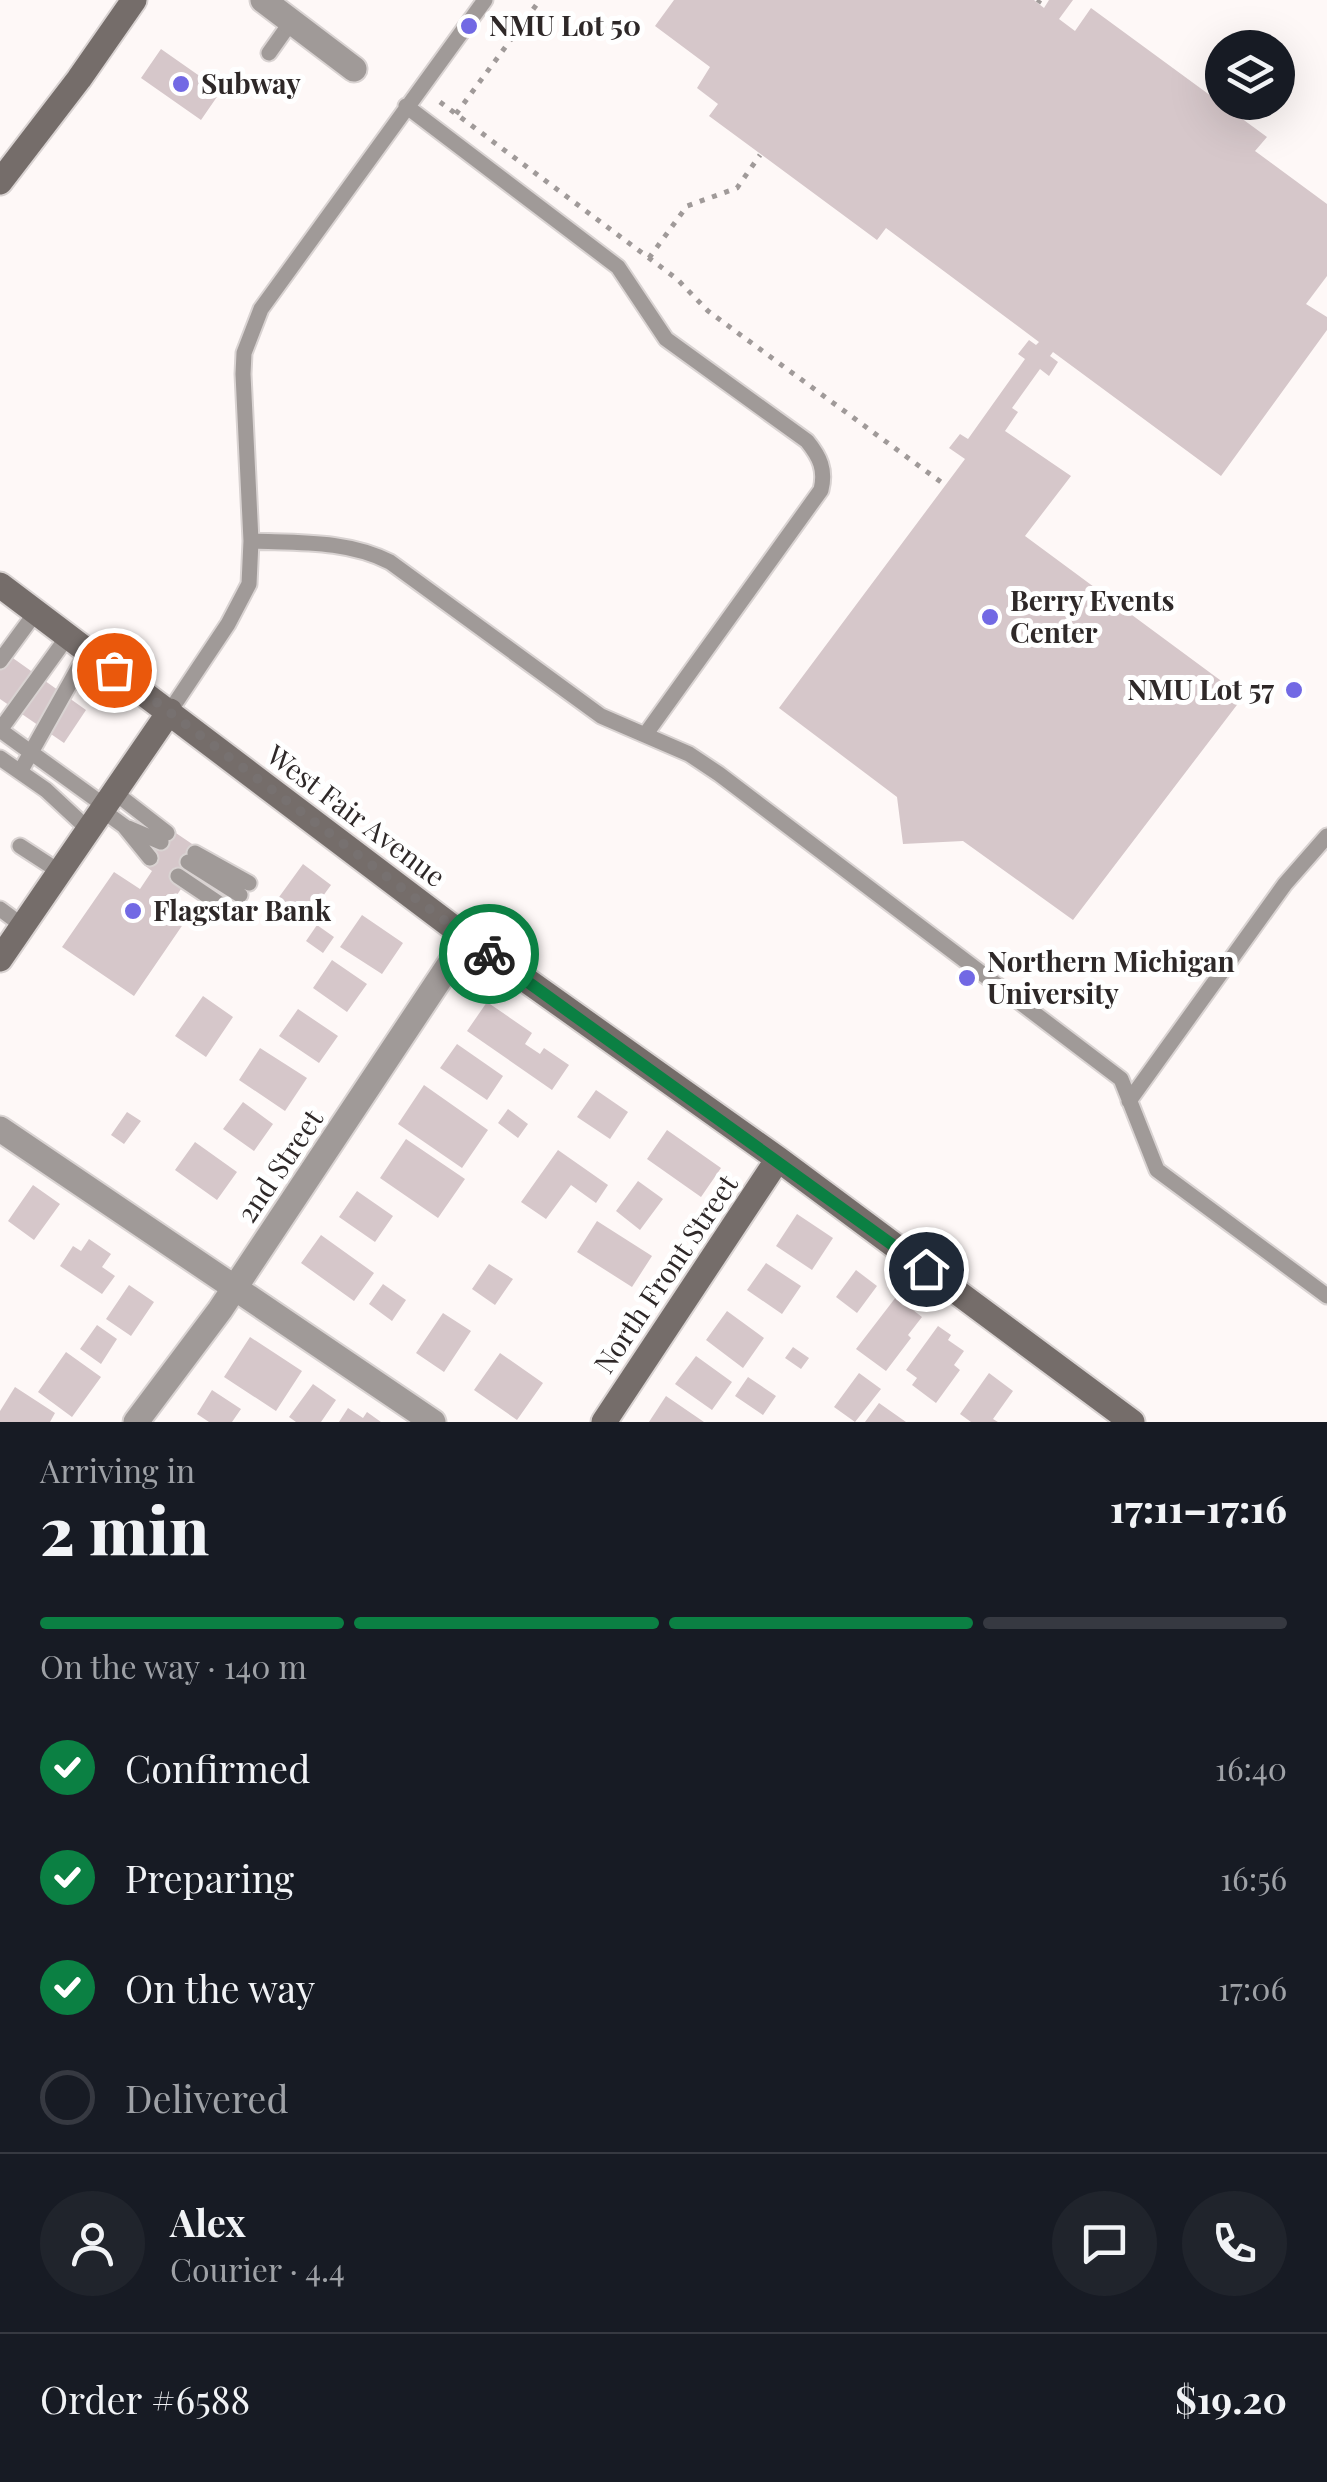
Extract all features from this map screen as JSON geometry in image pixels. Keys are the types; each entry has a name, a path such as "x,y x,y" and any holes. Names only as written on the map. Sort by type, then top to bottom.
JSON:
{"street":[{"path":"0,182 134,0"},
{"path":"262,0 354,69"},
{"name":"West Fair Avenue","path":"0,585 467,938 778,1159 1132,1422"},
{"path":"0,959 170,711"},
{"name":"2nd Street","path":"136,1422 235,1287 467,938"},
{"path":"0,1129 433,1422"},
{"name":"North Front Street","path":"604,1422 778,1159"}],"lane":[{"path":"170,711 249,584 251,541 243,374 250,332 261,309 485,0"},
{"path":"269,54 291,22"},
{"path":"406,106 618,266 666,339 807,441 822,463 824,477 820,490 645,735"},
{"path":"251,541 349,546 390,562 601,716 689,754 719,774 1121,1080 1157,1170 1327,1296"},
{"path":"0,661 36,612"},
{"path":"78,643 0,730 124,826 150,858"},
{"path":"20,772 78,643"},
{"path":"0,758 46,790 103,809 164,838 124,826"},
{"path":"1129,1101 1285,884 1327,836"},
{"path":"20,846 60,872"},
{"path":"191,857 245,889"},
{"path":"178,876 230,911"},
{"path":"0,910 22,926"}],"path":[{"path":"456,114 540,0"},
{"path":"440,102 678,279 708,311 946,485"},
{"path":"648,258 686,206 737,188 760,155"}],"building":[{"path":"674,0 1034,0 1044,8 1049,0 1073,0 1059,19 1075,31 1091,8 1205,92 1205,120 1244,120 1267,137 1255,151 1327,204 1327,276 1306,304 1327,317 1327,330 1221,476 1053,352 1050,356 1058,362 1049,376 1040,369 1012,408 1018,412 1005,431 1071,476 1025,536 1243,697 1073,920 963,841 903,844 897,797 779,708 965,459 949,448 960,434 968,439 1025,359 1018,354 1029,340 1036,345 1039,342 886,228 877,240 709,116 718,104 697,88 710,67 655,26"},
{"name":"Subway","path":"161,49 221,91 201,120 141,78"},
{"path":"10,656 86,710 64,743 0,699 0,670"},
{"name":"Flagstar Bank","path":"170,829 198,848 174,883 181,889 170,905 188,917 134,996 62,947 114,872 140,889 152,871 144,865"},
{"path":"303,864 331,885 302,925 274,904"},
{"path":"362,915 403,943 382,974 340,947"},
{"path":"317,925 334,937 323,953 306,941"},
{"path":"332,960 367,984 347,1012 313,988"},
{"path":"203,996 233,1017 206,1057 175,1036"},
{"path":"487,1002 532,1033 525,1044 540,1054 544,1048 569,1065 552,1090 467,1031"},
{"path":"298,1009 338,1036 319,1063 279,1036"},
{"path":"457,1044 503,1076 487,1100 440,1068"},
{"path":"260,1048 307,1078 285,1111 239,1080"},
{"path":"424,1085 488,1130 462,1168 398,1124"},
{"path":"596,1090 628,1112 610,1139 577,1117"},
{"path":"243,1102 273,1124 254,1151 223,1129"},
{"path":"508,1109 528,1124 518,1138 498,1123"},
{"path":"127,1112 141,1121 124,1144 111,1135"},
{"path":"667,1130 721,1168 701,1197 647,1159"},
{"path":"406,1139 465,1179 438,1218 380,1178"},
{"path":"195,1142 237,1172 217,1200 175,1170"},
{"path":"558,1150 608,1185 596,1203 571,1185 546,1219 521,1202"},
{"path":"638,1181 663,1199 640,1230 616,1211"},
{"path":"33,1185 60,1204 34,1240 8,1221"},
{"path":"357,1191 393,1216 375,1242 339,1217"},
{"path":"797,1214 833,1238 812,1270 776,1246"},
{"path":"597,1221 652,1256 632,1287 577,1252"},
{"path":"321,1235 374,1273 354,1301 301,1263"},
{"path":"89,1239 111,1254 102,1267 115,1276 102,1294 60,1266 73,1246 81,1251"},
{"path":"766,1263 801,1286 782,1314 747,1290"},
{"path":"489,1264 513,1279 495,1305 472,1289"},
{"path":"856,1270 877,1286 857,1313 836,1297"},
{"path":"383,1284 406,1300 392,1321 369,1304"},
{"path":"129,1285 154,1302 131,1336 106,1319"},
{"path":"896,1297 922,1317 886,1371 856,1349"},
{"path":"727,1311 764,1338 743,1368 706,1340"},
{"path":"443,1313 471,1331 444,1372 416,1353"},
{"path":"97,1325 117,1339 101,1364 80,1349"},
{"path":"938,1326 951,1335 948,1340 964,1351 954,1365 960,1370 936,1403 912,1385 917,1378 906,1370"},
{"path":"250,1337 302,1371 276,1411 224,1377"},
{"path":"793,1347 809,1358 801,1369 785,1358"},
{"path":"66,1352 101,1377 72,1417 38,1392"},
{"path":"500,1353 543,1383 517,1420 474,1390"},
{"path":"696,1356 732,1382 712,1410 675,1384"},
{"path":"859,1373 881,1389 855,1422 834,1407"},
{"path":"989,1373 1013,1391 993,1419 998,1422 971,1422 960,1414"},
{"path":"748,1377 776,1396 763,1415 735,1396"},
{"path":"313,1384 336,1400 321,1422 296,1422 289,1417"},
{"path":"15,1387 55,1413 50,1422 0,1422 0,1411"},
{"path":"212,1390 241,1409 232,1422 209,1422 197,1414"},
{"path":"666,1396 704,1422 649,1422"},
{"path":"879,1403 906,1422 865,1422"},
{"path":"348,1408 363,1418 367,1412 381,1422 339,1422"}],"way so far":[{"path":"114,670 489,954"}],"place":[{"name":"NMU Lot 50","path":"469,26"},
{"name":"Subway","path":"181,84"},
{"name":"Berry Events Center","path":"990,617"},
{"name":"NMU Lot 57","path":"1294,690"},
{"name":"Flagstar Bank","path":"133,911"},
{"name":"Northern Michigan University","path":"967,978"}],"route":[{"path":"489,954 926,1269"}]}
